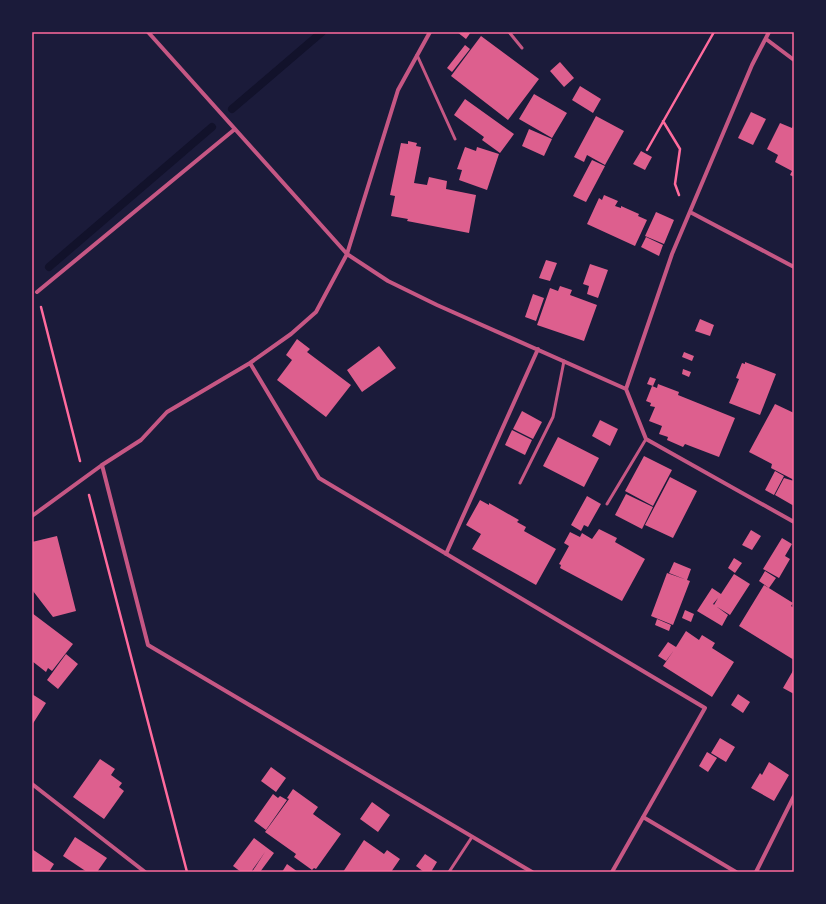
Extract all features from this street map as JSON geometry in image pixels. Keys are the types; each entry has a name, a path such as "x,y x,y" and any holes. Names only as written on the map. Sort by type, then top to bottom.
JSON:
{"street":[{"path":"148,32 346,254 402,288 626,389"},
{"path":"32,516 102,464 141,440 167,412 250,362 291,334 316,312 346,254 398,90 430,32"},
{"path":"769,32 752,65 672,254 626,389 646,439 794,522"},
{"path":"766,39 794,60"},
{"path":"37,292 235,129"},
{"path":"690,212 794,267"},
{"path":"446,554 538,349"},
{"path":"250,362 319,478 705,708 612,872"},
{"path":"102,464 148,646 532,872"},
{"path":"32,784 145,872"},
{"path":"756,872 794,796"},
{"path":"643,817 736,872"}],"lane":[{"path":"510,32 522,48"},
{"path":"417,55 455,139"},
{"path":"520,483 553,417 564,361"},
{"path":"607,504 646,439"},
{"path":"449,872 472,837"}],"path":[{"path":"646,150 714,32"},
{"path":"663,121 680,149 676,184 677,191 690,212"},
{"path":"37,292 187,872"}],"building":[{"path":"457,32 471,32 466,39"},
{"path":"481,36 539,79 508,120 451,76"},
{"path":"465,45 470,49 452,72 447,68"},
{"path":"560,62 574,78 564,87 550,71"},
{"path":"580,86 601,99 593,113 572,100"},
{"path":"534,94 567,113 552,138 519,119"},
{"path":"465,99 514,134 500,153 482,140 484,137 454,115"},
{"path":"751,112 766,119 753,145 738,138"},
{"path":"596,116 624,131 605,165 587,155 584,162 574,157"},
{"path":"780,123 792,128 794,124 794,177 790,175 792,171 775,162 778,155 767,149"},
{"path":"529,129 552,139 544,156 522,146"},
{"path":"408,141 417,143 416,146 421,147 414,183 427,185 429,177 447,181 446,189 476,195 469,233 407,221 408,219 391,216 395,196 390,195 401,143 408,144"},
{"path":"465,147 476,151 477,147 499,154 487,190 459,180 462,170 457,169"},
{"path":"641,151 652,157 645,170 633,164"},
{"path":"592,160 605,166 586,202 573,196"},
{"path":"604,195 618,201 615,206 621,208 621,206 639,214 638,216 647,220 635,246 587,224 599,198 602,200"},
{"path":"656,212 674,220 664,244 645,236"},
{"path":"646,237 663,245 659,256 641,247"},
{"path":"546,260 557,263 550,281 539,278"},
{"path":"590,264 608,270 598,298 587,294 589,286 583,284"},
{"path":"560,286 572,290 570,295 597,305 584,341 537,325 550,288 558,291"},
{"path":"533,294 544,298 536,321 525,317"},
{"path":"700,319 714,325 710,336 695,331"},
{"path":"297,339 310,349 307,352 351,385 326,417 277,380 292,360 286,355"},
{"path":"379,346 396,368 362,392 347,370"},
{"path":"684,352 694,356 692,361 682,357"},
{"path":"745,362 776,374 760,415 729,403 739,379 736,378 742,363 745,364"},
{"path":"683,369 691,372 689,377 682,374"},
{"path":"650,377 656,379 653,386 647,384"},
{"path":"658,384 679,392 678,395 735,418 719,457 685,444 683,447 667,440 668,437 659,434 662,426 649,421 655,407 650,406 651,403 646,401 652,386 657,388"},
{"path":"775,404 794,413 794,480 771,468 772,464 749,452"},
{"path":"522,411 542,422 533,439 513,429"},
{"path":"600,420 618,429 610,446 592,436"},
{"path":"512,430 532,440 525,455 505,445"},
{"path":"558,437 599,458 584,487 543,466"},
{"path":"644,456 672,470 653,506 625,491"},
{"path":"775,471 784,476 774,495 765,490"},
{"path":"670,477 697,491 673,538 645,525"},
{"path":"784,478 794,481 794,506 775,495"},
{"path":"626,494 653,507 642,529 615,515"},
{"path":"587,496 601,504 588,527 584,525 581,531 571,525"},
{"path":"480,500 489,505 489,503 519,520 517,522 526,527 524,531 556,549 536,585 472,549 481,534 466,525"},
{"path":"599,529 617,538 615,542 645,559 622,601 560,568 561,565 559,564 569,546 564,543 570,532 580,537 582,533 592,539"},
{"path":"751,530 761,536 752,550 742,545"},
{"path":"57,536 76,611 53,617 33,591 32,542"},
{"path":"782,538 792,544 785,556 790,559 779,578 763,569"},
{"path":"734,558 742,563 735,573 728,568"},
{"path":"674,562 691,569 687,580 669,573"},
{"path":"765,571 776,578 769,588 759,581"},
{"path":"667,573 690,581 673,625 651,616"},
{"path":"734,574 750,584 730,615 716,607 728,615 722,626 697,611 712,588 721,594"},
{"path":"764,585 793,603 791,606 794,608 794,660 739,626"},
{"path":"685,610 694,614 691,622 682,618"},
{"path":"32,613 73,644 52,671 48,668 46,672 32,661"},
{"path":"657,619 671,625 669,631 655,625"},
{"path":"686,631 699,640 702,635 715,643 712,648 734,662 712,697 663,666 674,650 666,661 658,656 668,642 676,647"},
{"path":"66,654 78,664 58,689 47,680"},
{"path":"794,669 794,694 783,688"},
{"path":"32,694 46,703 32,725"},
{"path":"738,694 750,702 743,713 731,705"},
{"path":"720,738 735,747 726,762 711,753"},
{"path":"707,752 717,758 708,772 699,766"},
{"path":"100,759 115,769 111,775 122,783 119,787 124,791 104,819 73,797"},
{"path":"769,762 789,775 774,801 751,788 760,773 762,775"},
{"path":"271,767 286,778 276,792 261,781"},
{"path":"293,789 318,807 313,814 341,834 316,869 314,868 312,870 294,857 296,854 265,832 289,799 287,798"},
{"path":"273,794 278,798 280,796 287,800 266,830 254,821"},
{"path":"372,802 390,815 378,832 360,819"},
{"path":"75,837 107,858 97,872 87,872 63,856"},
{"path":"254,838 274,853 260,872 252,872 265,852 251,872 241,872 233,866"},
{"path":"364,840 384,854 387,850 400,859 391,872 343,872"},
{"path":"32,849 54,864 49,872 32,872"},
{"path":"425,854 437,862 431,872 424,872 416,866"},
{"path":"287,864 298,872 282,872"}],"waterway":[{"path":"232,109 322,32"},
{"path":"49,267 212,127"}]}
